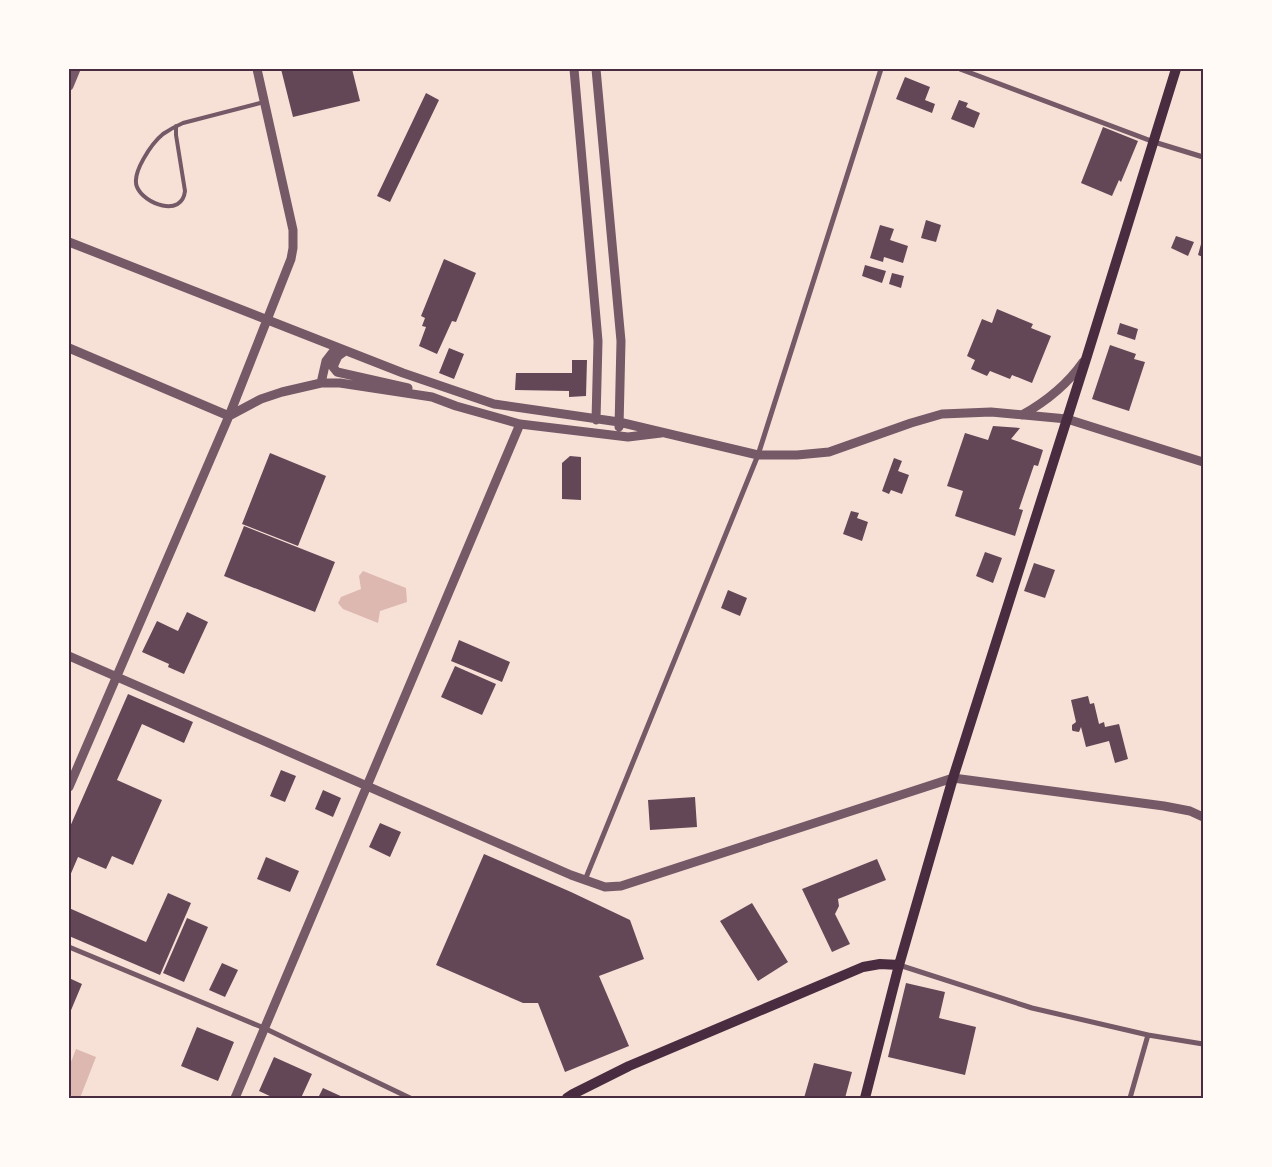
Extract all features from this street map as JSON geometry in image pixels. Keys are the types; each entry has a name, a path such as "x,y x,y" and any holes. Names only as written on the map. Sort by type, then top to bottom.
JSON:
{"main road":[{"path":"865,1098 899,965 953,778 1176,69"},
{"path":"567,1098 630,1066 817,985 863,967 880,964 899,965"}],"street":[{"path":"69,86 76,69"},
{"path":"69,787 115,676 229,416 266,319 288,270 293,240 290,216 257,69"},
{"path":"574,69 598,340 596,420"},
{"path":"596,69 621,341 619,422 618,432 614,435"},
{"path":"585,881 758,455 881,69"},
{"path":"960,69 1154,142 1203,157"},
{"path":"69,242 403,374 494,404 619,422 758,455 797,455 829,452 942,414 991,412 1067,419 1203,462"},
{"path":"69,348 229,416"},
{"path":"320,383 326,361 340,349"},
{"path":"340,349 333,367 336,372 412,389 456,406 520,424 628,437 666,433"},
{"path":"1022,415 1038,406 1061,388 1077,371 1087,356"},
{"path":"229,416 262,399 320,383 364,385 432,397"},
{"path":"235,1098 520,424"},
{"path":"69,656 585,881 605,887 621,886 953,778 1164,806 1203,816"},
{"path":"69,948 264,1028 410,1098"},
{"path":"899,965 1032,1008 1148,1034 1203,1044"},
{"path":"1130,1098 1148,1034"}],"lane":[{"path":"176,126 185,191 181,204 175,207 157,204 147,199 141,195 136,185 137,174 152,146 162,135 176,126 264,102"}],"shaded area":[{"path":"363,571 406,588 407,602 380,611 378,623 343,609 338,603 341,597 361,589 359,576"},
{"path":"76,1049 96,1057 80,1098 69,1095 69,1067"}],"building":[{"path":"281,69 352,69 360,101 293,117"},
{"path":"905,77 930,87 925,100 935,104 932,113 896,99"},
{"path":"426,93 439,100 390,202 377,196"},
{"path":"959,100 968,103 966,107 980,113 974,128 951,119"},
{"path":"1103,127 1138,141 1121,182 1119,180 1112,196 1081,183"},
{"path":"926,220 941,225 936,242 921,238"},
{"path":"880,225 894,229 890,240 908,246 903,263 884,257 883,262 870,258"},
{"path":"1176,236 1194,242 1188,256 1171,248"},
{"path":"1201,244 1203,245 1203,257 1198,255"},
{"path":"444,259 476,273 456,322 452,321 437,354 419,346 426,327 422,326 425,318 421,316"},
{"path":"865,265 886,271 882,283 862,276"},
{"path":"892,273 904,276 901,288 889,284"},
{"path":"997,309 1033,324 1031,328 1051,336 1032,383 1012,375 1010,379 990,371 987,376 971,369 975,360 967,356 982,319 992,323"},
{"path":"1120,323 1138,329 1135,340 1117,334"},
{"path":"1110,345 1136,354 1134,359 1145,362 1129,411 1092,399"},
{"path":"449,348 464,354 454,379 439,373"},
{"path":"572,360 587,360 586,396 569,397 569,391 515,390 516,373 572,373"},
{"path":"993,426 1020,428 1011,439 1043,450 1038,466 1034,465 1019,509 1023,510 1015,536 955,516 963,491 947,486 965,433 988,440"},
{"path":"270,453 326,476 298,546 242,524"},
{"path":"570,456 581,457 581,500 562,499 562,463"},
{"path":"894,458 902,461 898,471 909,475 902,494 891,490 889,494 882,491"},
{"path":"851,511 859,513 857,518 868,522 862,541 843,534"},
{"path":"244,526 335,562 315,612 224,576"},
{"path":"985,552 1002,558 993,583 976,576"},
{"path":"1034,563 1055,570 1045,598 1024,591"},
{"path":"728,590 747,598 740,616 721,608"},
{"path":"187,612 208,622 184,674 168,667 169,664 142,652 157,621 178,631"},
{"path":"459,640 510,662 502,682 451,661"},
{"path":"455,666 496,684 482,715 441,697"},
{"path":"128,694 193,722 184,743 142,724 117,780 162,800 133,865 112,856 106,869 78,857 69,878 69,829"},
{"path":"1088,696 1090,704 1094,703 1099,724 1104,722 1105,727 1119,724 1128,759 1115,763 1109,741 1086,747 1081,727 1079,732 1072,730 1072,725 1076,722 1071,700"},
{"path":"281,770 296,776 285,802 270,796"},
{"path":"323,790 341,798 333,817 315,809"},
{"path":"695,797 697,827 650,830 648,800"},
{"path":"380,823 401,832 390,857 369,847"},
{"path":"484,854 630,920 644,959 599,976 629,1046 565,1072 538,1003 523,1003 436,965"},
{"path":"266,857 299,871 290,892 257,879"},
{"path":"877,859 886,880 838,899 839,906 835,914 850,944 832,952 802,889"},
{"path":"168,893 191,903 160,975 69,936 69,908 146,942"},
{"path":"752,903 788,962 758,981 720,921"},
{"path":"187,918 208,927 184,982 163,973"},
{"path":"222,963 238,970 225,997 209,990"},
{"path":"69,978 82,984 69,1015"},
{"path":"906,983 945,992 939,1018 976,1027 965,1075 888,1057"},
{"path":"197,1027 234,1042 218,1081 181,1066"},
{"path":"274,1057 312,1074 301,1098 274,1098 259,1091"},
{"path":"814,1063 852,1072 845,1098 804,1098"},
{"path":"323,1088 345,1098 318,1098"}]}
